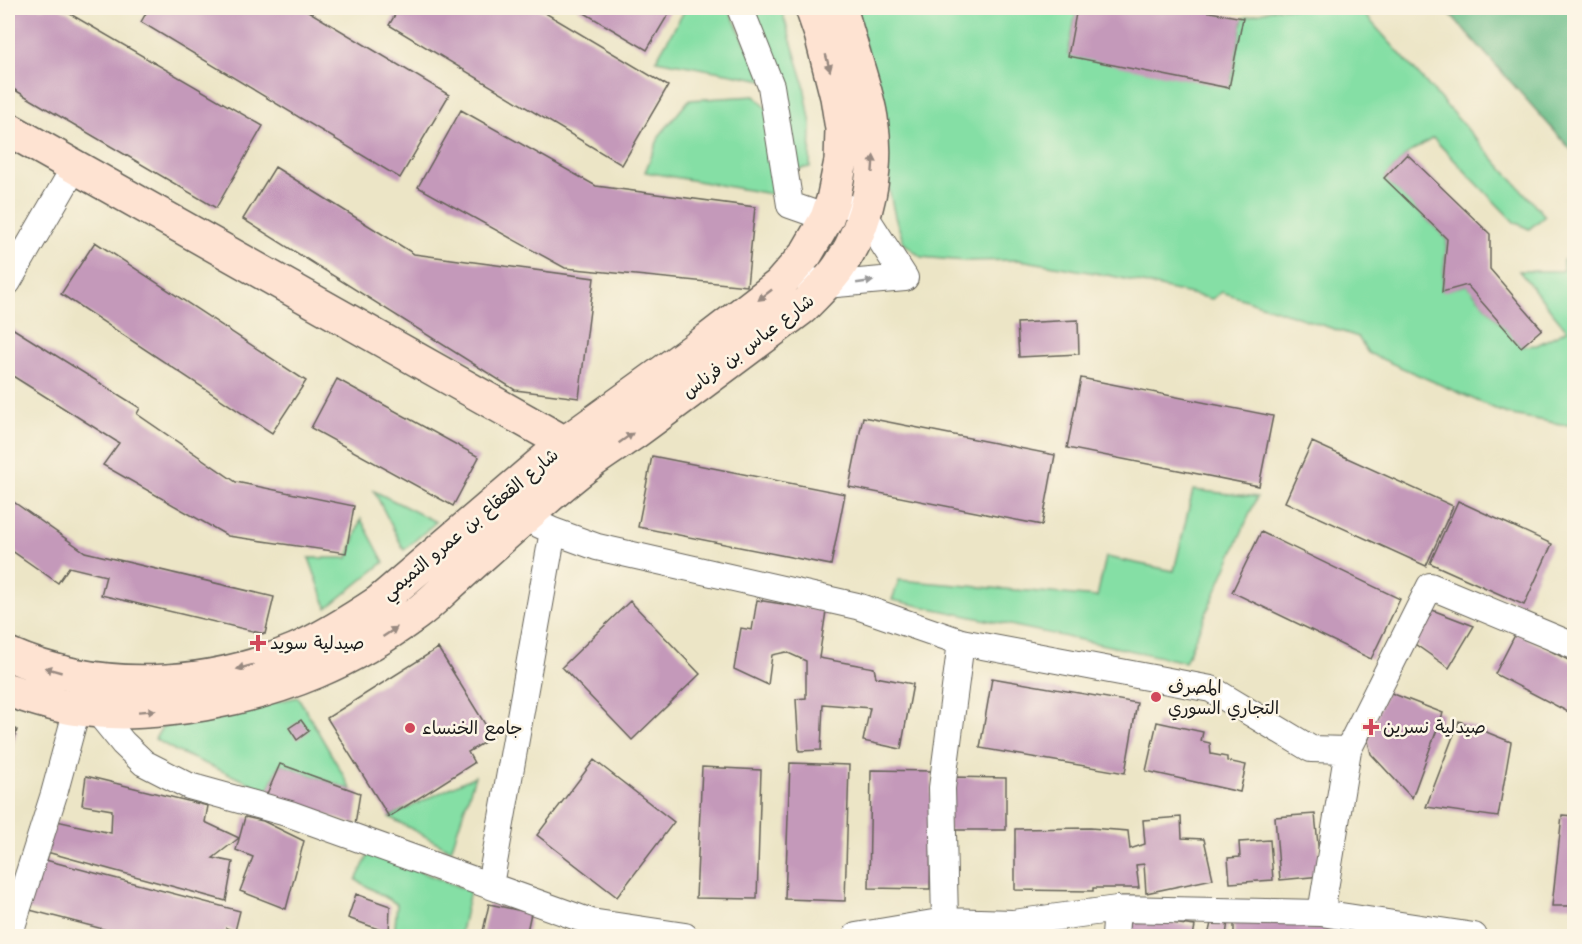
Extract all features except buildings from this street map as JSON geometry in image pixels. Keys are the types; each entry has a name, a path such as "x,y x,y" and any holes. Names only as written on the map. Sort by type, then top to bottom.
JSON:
{"main road":[{"name":"شارع عباس بن فرناس","path":"571,457 709,339 779,285 806,254 830,209 842,161 842,129 837,97 812,8"},
{"name":"شارع عباس بن فرناس","path":"571,457 633,433 802,309 841,264 864,214 872,183 874,150 871,117 840,8"},
{"name":"شارع القعقاع بن عمرو التميمي","path":"8,129 571,457"},
{"name":"شارع القعقاع بن عمرو التميمي","path":"8,690 41,701 87,710 124,713 199,705 247,696 319,671 387,634 539,525 571,457"},
{"name":"شارع القعقاع بن عمرو التميمي","path":"8,654 77,676 142,682 204,676 264,662 295,650 343,626 379,602 571,457"}],"street":[{"path":"740,8 771,86 790,205 830,209 849,205 864,214 905,278 825,285 807,279 793,270"},
{"path":"8,282 74,168"},
{"path":"490,885 539,525 597,547 857,606 961,642 1211,689 1311,749 1348,750"},
{"path":"1321,913 1348,750 1430,586 1575,646"},
{"path":"945,921 942,788 961,642"},
{"path":"9,936 54,794 87,710 144,763 189,786 290,814 591,922 685,936"},
{"path":"1115,936 1117,909"},
{"path":"856,936 945,921 1013,923 1117,909 1321,913 1474,936"}],"green space":[{"path":"686,8 728,8 764,80 656,60"},
{"path":"754,8 781,8 803,80 811,125 810,167 793,170 781,82"},
{"path":"855,8 1077,8 1068,55 1229,87 1243,18 1277,8 1359,8 1545,216 1529,229 1514,222 1433,138 1407,154 1385,178 1447,239 1442,291 1467,285 1521,346 1537,345 1567,330 1519,271 1563,271 1563,260 1574,256 1574,424 1566,425 1507,414 1368,353 1358,337 1222,292 1212,299 1112,276 1020,260 965,261 921,257 904,243 895,217 889,189 883,115"},
{"path":"1445,8 1574,8 1574,153"},
{"path":"755,96 772,114 777,195 645,172 660,135 689,100"},
{"path":"1193,490 1257,497 1185,662 892,600 899,580 1097,597 1106,557 1174,571"},
{"path":"374,491 436,522 404,550"},
{"path":"361,519 384,562 327,608 309,558 348,558"},
{"path":"298,697 352,790 280,764 268,791 176,751 155,739 162,727"},
{"path":"475,776 451,850 389,817"},
{"path":"370,852 470,891 460,936 394,936 397,904 356,880"}],"place":[{"name":"صيدلية سويد","path":"258,643"},
{"name":"المصرف التجاري السوري","path":"1156,697"},
{"name":"صيدلية نسرين","path":"1371,727"},
{"name":"جامع الخنساء","path":"410,728"}]}
